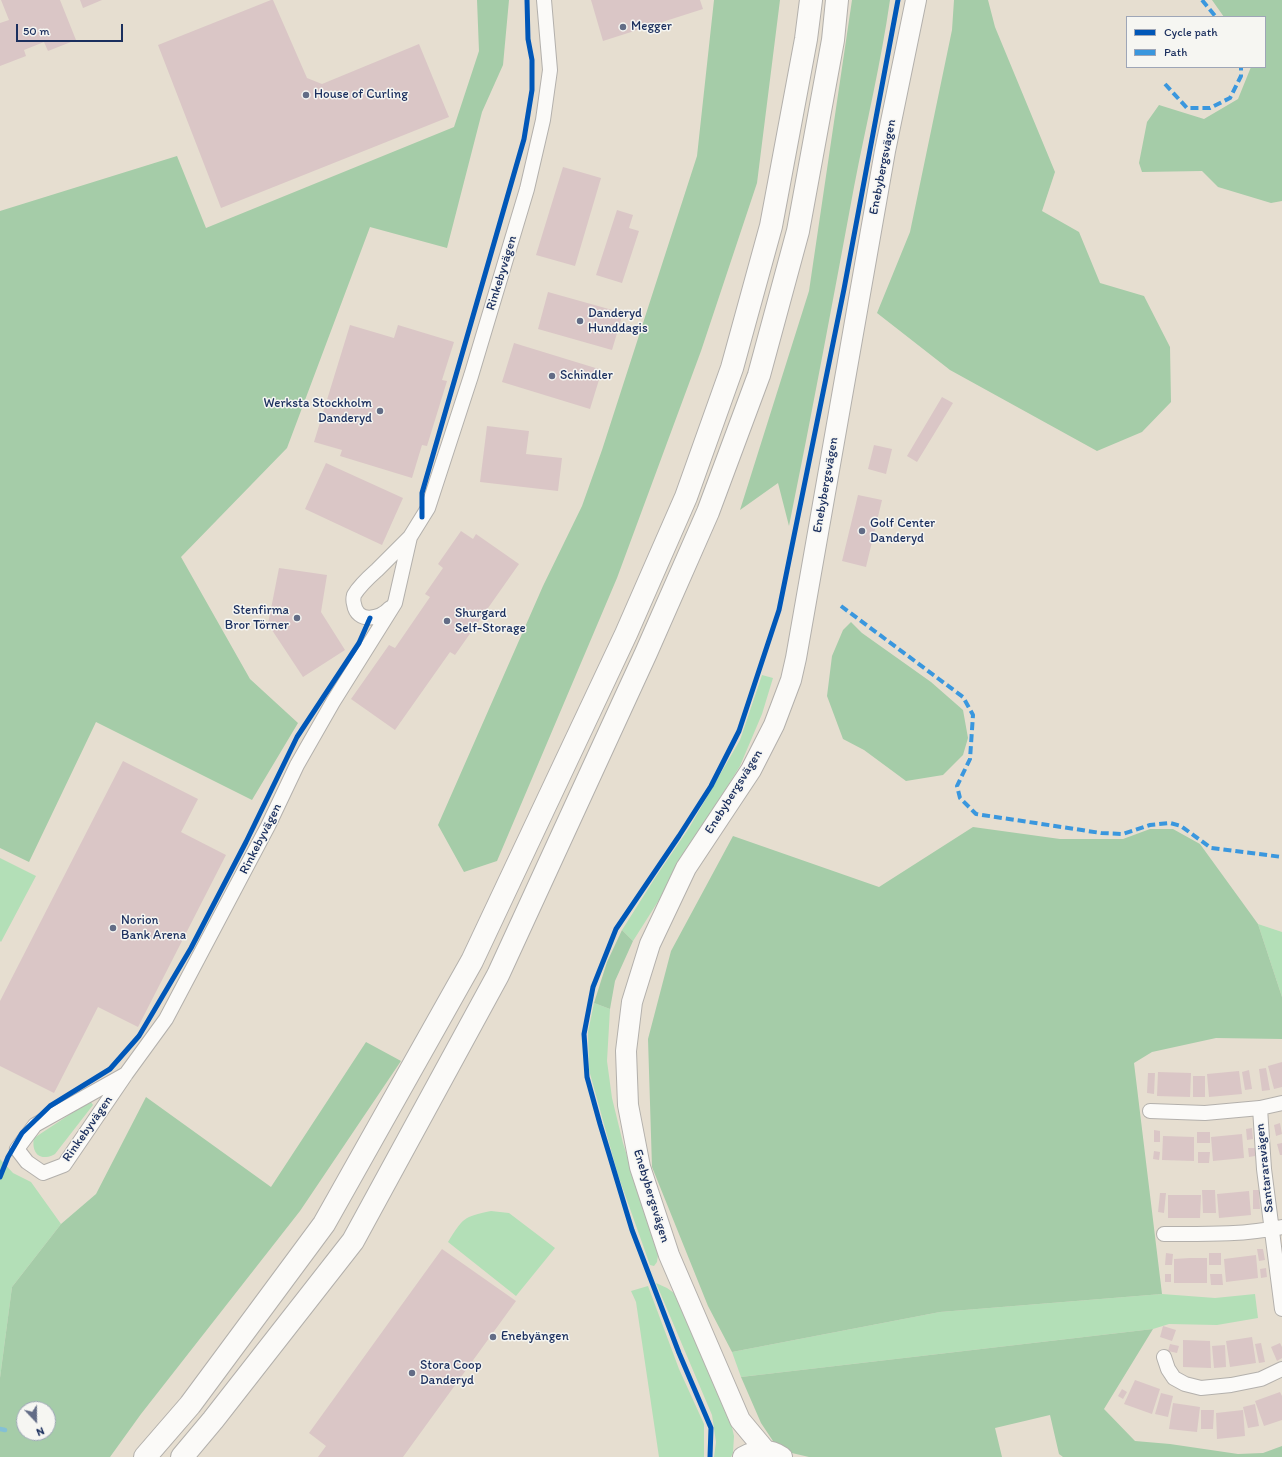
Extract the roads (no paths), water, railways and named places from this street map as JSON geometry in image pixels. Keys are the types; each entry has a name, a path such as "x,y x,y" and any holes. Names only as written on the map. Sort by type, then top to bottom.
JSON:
{"highway":[{"path":"145,1457 190,1404 324,1224 472,960 626,634 686,498 732,368 771,226 806,39 811,0"},
{"path":"182,1457 213,1420 353,1241 498,976 646,653 708,512 759,375 798,231 833,40 837,0"}],"main road":[{"name":"Enebybergsvägen","path":"773,1453 752,1452 743,1457 740,1420 669,1254 640,1167 628,1106 626,1051 632,1002 650,944 686,868 751,770 774,725 791,680 885,150 916,0"},
{"name":"Enebybergsvägen","path":"740,1420 773,1453"}],"street":[{"name":"Rinkebyvägen","path":"395,603 378,617 370,618 358,614 353,598 359,587 410,537 428,508 471,376 527,189 543,120 550,70 544,0"},
{"name":"Rinkebyvägen","path":"126,1074 21,1135 17,1149 26,1162 44,1173 64,1165 126,1074 166,1019 268,826 297,764 333,702 395,603 410,537"},
{"name":"Santararavägen","path":"1150,1111 1205,1114 1260,1108 1282,1103"},
{"name":"Santararavägen","path":"1260,1108 1264,1169 1277,1228 1282,1309"},
{"name":"Santararavägen","path":"1164,1234 1213,1234 1277,1228"},
{"path":"1164,1357 1168,1369 1174,1378 1185,1384 1201,1388 1231,1385 1261,1379 1282,1369"}],"waterway":[{"path":"0,1429 5,1430"}],"place":[{"name":"Megger","path":"623,27"},
{"name":"House of Curling","path":"306,95"},
{"name":"Danderyd Hunddagis","path":"580,321"},
{"name":"Schindler","path":"552,376"},
{"name":"Werksta Stockholm Danderyd","path":"380,411"},
{"name":"Golf Center Danderyd","path":"862,531"},
{"name":"Stenfirma Bror Törner","path":"297,618"},
{"name":"Shurgard Self-Storage","path":"447,621"},
{"name":"Norion Bank Arena","path":"113,928"},
{"name":"Enebyängen","path":"493,1337"},
{"name":"Stora Coop Danderyd","path":"412,1373"}]}
